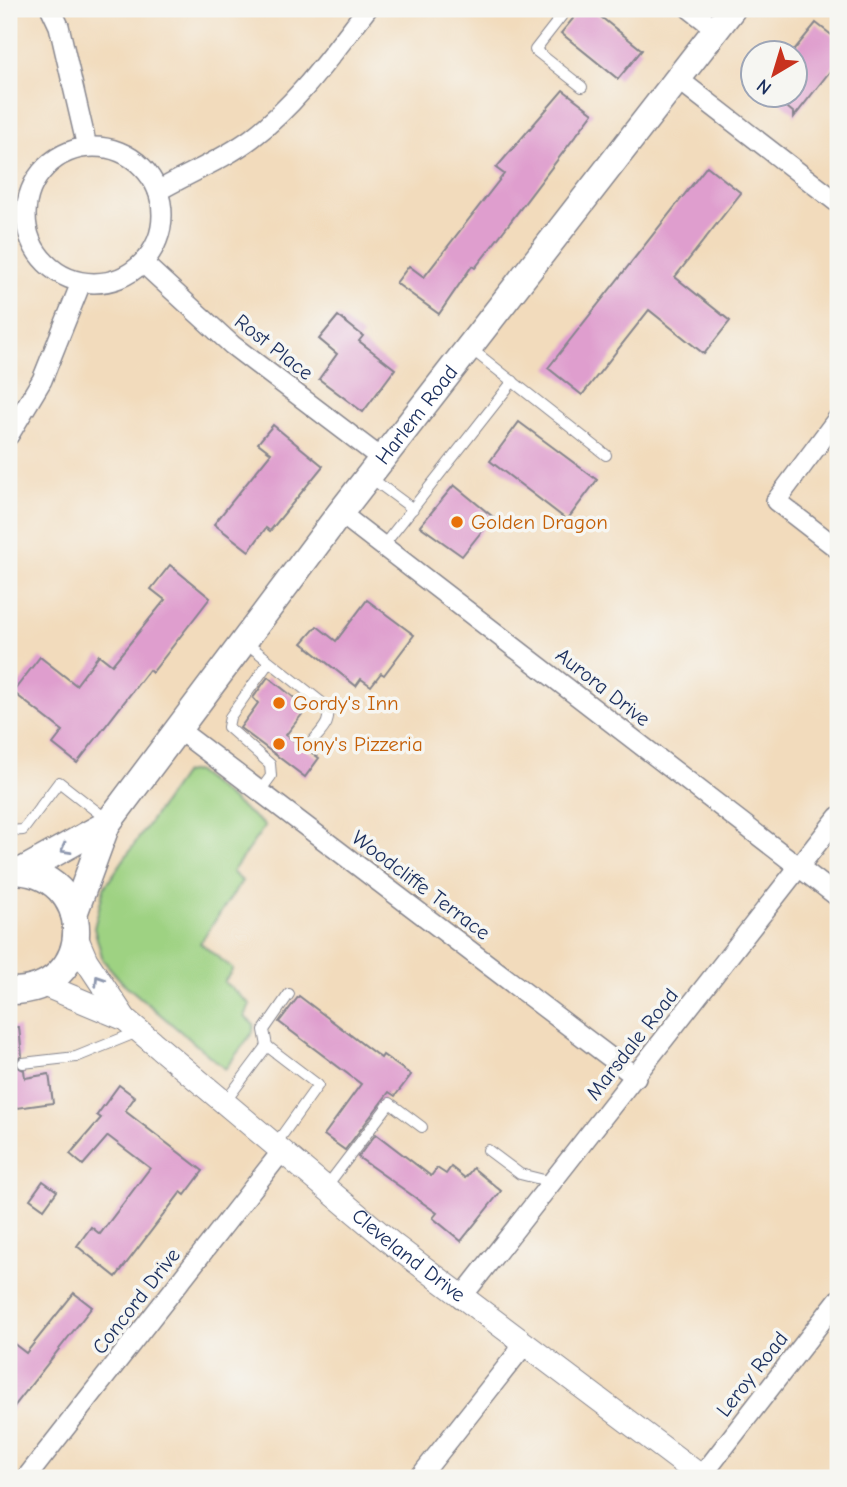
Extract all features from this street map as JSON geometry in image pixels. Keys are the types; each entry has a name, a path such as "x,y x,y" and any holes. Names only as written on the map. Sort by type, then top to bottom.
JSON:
{"main road":[{"name":"Harlem Road","path":"44,985 69,961 76,926 108,823 340,513 724,19"},
{"name":"Harlem Road","path":"15,871 108,823"},
{"path":"15,871 49,880 60,889 76,926"},
{"path":"9,991 33,990 44,985"}],"street":[{"path":"51,9 59,26 86,147"},
{"path":"158,191 211,164 250,139 278,116 302,91 367,9"},
{"path":"690,9 724,19"},
{"path":"678,79 838,204"},
{"path":"86,147 105,148 127,156 146,171 158,191 162,220 156,244 143,263 127,275 105,283 81,283 48,267 17,218 38,174 64,154 86,147"},
{"name":"Rost Place","path":"143,263 232,345 376,468"},
{"path":"9,435 42,380 81,283"},
{"path":"838,418 776,500 838,549"},
{"name":"Aurora Drive","path":"340,513 838,897"},
{"name":"Woodcliffe Terrace","path":"179,730 636,1077"},
{"name":"Marsdale Road","path":"461,1298 838,817"},
{"name":"Cleveland Drive","path":"76,926 86,960 133,1025 461,1298 702,1478"},
{"name":"Cleveland Drive","path":"44,985 133,1025"},
{"name":"Concord Drive","path":"26,1478 278,1148"},
{"name":"Leroy Road","path":"702,1478 838,1300"},
{"path":"419,1478 524,1345"}],"lane":[{"path":"566,9 535,50 582,88"},
{"path":"469,348 606,455"},
{"path":"383,546 513,382"},
{"path":"376,468 413,509"},
{"path":"244,642 326,706 330,715 329,721 312,743"},
{"path":"260,791 271,776 270,764 228,727 230,717 269,662"},
{"path":"9,831 23,830 60,782 108,823"},
{"path":"278,1148 318,1085 267,1046 264,1030 289,994"},
{"path":"23,1063 76,1057 133,1025"},
{"path":"225,1102 267,1046"},
{"path":"326,1188 390,1103 422,1128"},
{"path":"488,1150 520,1174 552,1182"}],"green space":[{"path":"195,771 265,826 232,872 242,881 200,943 233,969 224,982 250,1004 245,1017 254,1025 253,1032 225,1069 122,982 103,960 94,928 104,888 184,773"}],"building":[{"path":"581,9 591,9 642,50 618,79 561,33"},
{"path":"816,23 838,40 838,61 808,99 808,38 804,38"},
{"path":"563,90 593,113 475,268 472,266 439,314 396,283 409,266 424,277 504,174 496,168"},
{"path":"788,108 801,108 794,117 794,113"},
{"path":"707,166 741,193 675,277 730,321 704,354 649,310 582,395 548,368"},
{"path":"338,316 363,336 359,341 395,369 363,412 319,379 337,354 319,339"},
{"path":"519,422 597,480 567,520 490,461"},
{"path":"273,425 323,466 270,531 266,528 249,551 214,524 271,453 258,443"},
{"name":"Golden Dragon","path":"454,485 493,517 462,556 420,526"},
{"path":"170,565 210,598 152,673 149,670 77,763 53,744 63,731 13,692 40,657 76,685 99,655 112,665 165,600 151,589"},
{"path":"367,600 414,635 384,675 381,673 371,686 361,679 356,686 302,643 317,626 336,641"},
{"path":"268,677 307,708 286,735 319,758 305,777 240,728 258,703 253,698"},
{"path":"299,996 381,1058 383,1055 411,1075 395,1096 389,1092 345,1150 324,1135 361,1084 279,1022"},
{"path":"9,1027 19,1027 22,1056 17,1059 17,1067 24,1070 25,1078 49,1074 53,1103 9,1109"},
{"path":"119,1085 135,1097 125,1111 203,1171 185,1195 181,1192 116,1277 77,1246 91,1227 100,1234 150,1168 108,1136 83,1165 70,1154 101,1118 97,1115"},
{"path":"376,1134 431,1176 437,1168 446,1174 451,1167 465,1178 473,1168 501,1191 461,1241 433,1218 437,1213 358,1157"},
{"path":"43,1181 57,1191 44,1209 30,1199"},
{"path":"74,1293 92,1307 9,1413 9,1340 26,1353"}],"place":[{"name":"Golden Dragon","path":"457,522"},
{"name":"Gordy's Inn","path":"279,703"},
{"name":"Tony's Pizzeria","path":"279,744"}]}
